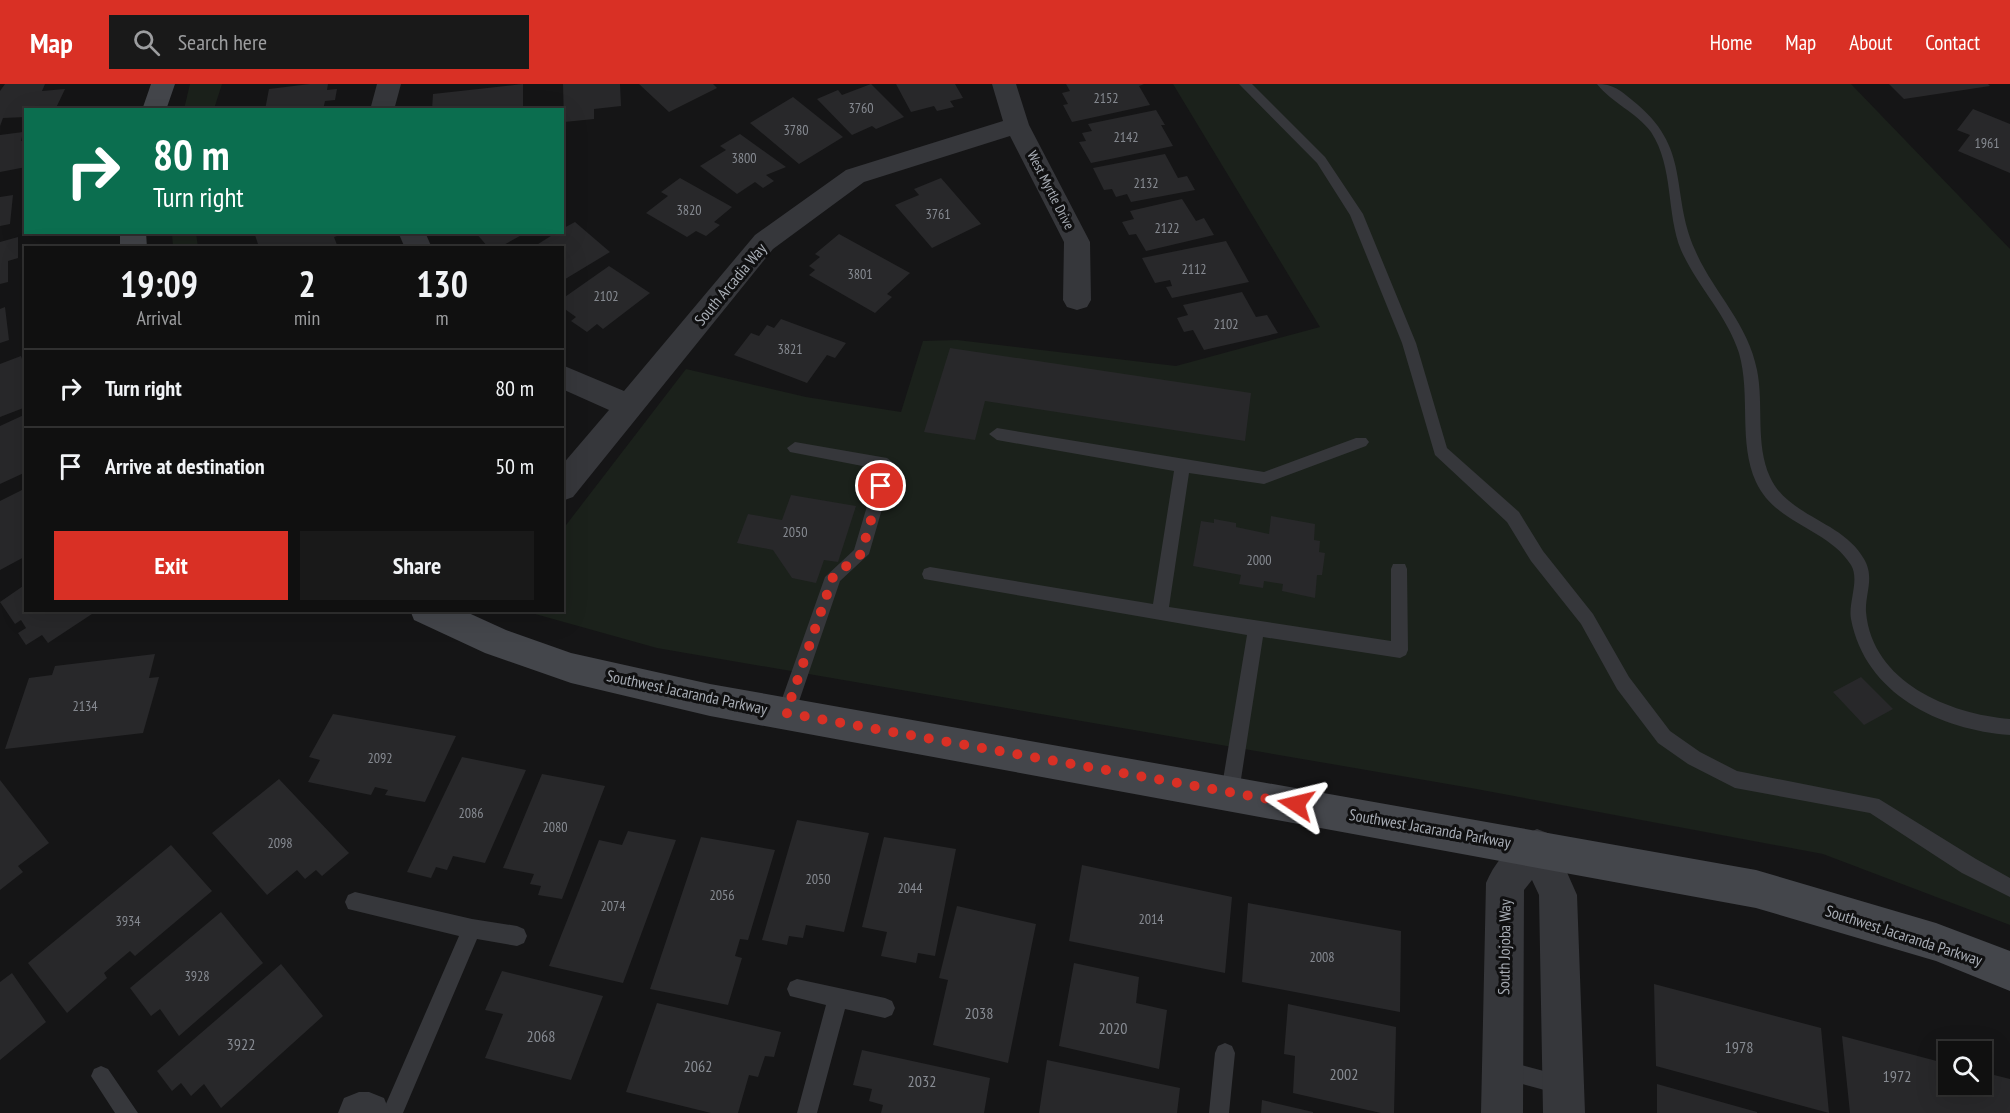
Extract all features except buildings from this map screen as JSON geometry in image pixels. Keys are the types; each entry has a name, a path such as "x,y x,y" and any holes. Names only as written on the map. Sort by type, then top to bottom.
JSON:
{"street":[{"path":"155,108 163,84"},
{"path":"383,108 389,84"},
{"name":"West Myrtle Drive","path":"1004,84 1017,125 1077,242 1077,300"},
{"name":"South Arcadia Way","path":"564,486 764,242 855,176 1017,125"},
{"path":"564,377 628,406"},
{"name":"Southwest Jacaranda Parkway","path":"448,615 497,642 571,668 710,700 1537,847 1756,889 1936,942 2010,971"},
{"path":"1537,847 1558,895 1564,1099"},
{"name":"South Jojoba Way","path":"1502,1113 1505,883 1537,847"},
{"path":"359,1113 369,1113"}],"lane":[{"path":"1245,84 1321,160 1356,214 1409,343 1440,451 1513,517 1537,556 1587,619 1623,683 1664,737 1694,758 1735,779 1873,805 1969,866 2010,888"},
{"path":"1603,84 1644,117 1665,147 1688,250 1726,309 1744,346 1754,400 1757,458 1764,481 1779,502 1844,546 1857,561 1864,577 1857,611 1861,631 1878,667 1919,702 1968,723 2010,727"},
{"path":"997,434 1264,478 1361,442"},
{"path":"786,713 833,577 861,554 887,464 795,448"},
{"path":"1160,613 1182,466"},
{"path":"930,574 1256,629 1400,650 1400,569"},
{"path":"1230,792 1256,629"},
{"path":"355,902 472,929 517,936"},
{"path":"392,1113 472,929"},
{"path":"797,989 885,1008"},
{"path":"807,1113 838,998"},
{"path":"1219,1113 1226,1053"},
{"path":"1502,1070 1564,1099"},
{"path":"101,1076 128,1113"}],"shaded area":[{"path":"190,84 222,84 214,108 184,108"},
{"path":"1173,84 1851,84 2010,249 2010,925 1823,854 1471,788 657,648 528,612 564,612 564,528 686,369 806,397 901,412 923,341 957,340 1176,366 1320,327"},
{"path":"172,234 196,234 198,246 173,246"}],"route":[{"path":"881,486 861,554 833,577 786,713 1296,804"}]}
